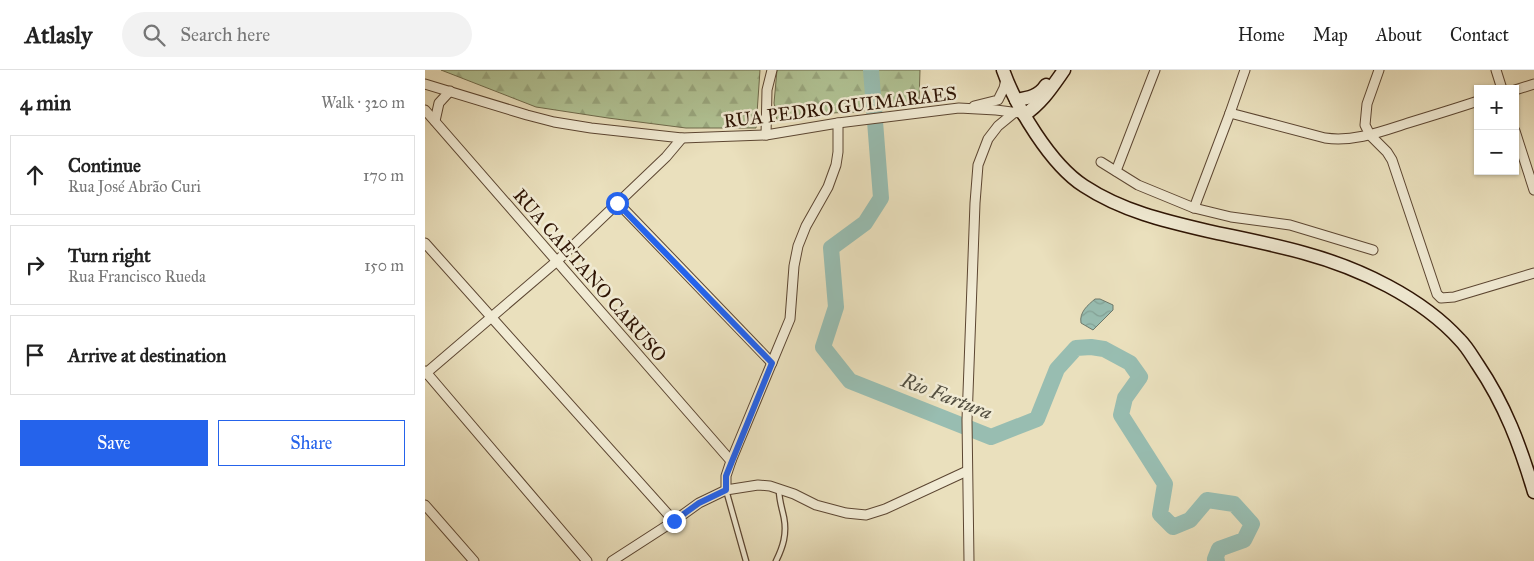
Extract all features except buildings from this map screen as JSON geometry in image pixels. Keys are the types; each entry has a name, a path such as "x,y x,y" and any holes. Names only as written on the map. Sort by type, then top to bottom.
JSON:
{"main road":[{"path":"1026,109 1044,88 1055,70"},
{"path":"1026,109 1053,87 1064,70"},
{"path":"1006,73 1046,147 1066,171 1083,186 1136,212 1304,253 1350,268 1397,291 1435,315 1461,341 1490,384 1511,424 1534,492"}],"street":[{"path":"767,135 767,90 771,70"},
{"path":"1116,171 1155,70"},
{"path":"1194,208 1245,70"},
{"path":"1379,70 1367,104 1365,125 1370,135 1387,152 1392,160 1437,294 1441,298 1447,299 1534,273"},
{"path":"1496,70 1501,85"},
{"path":"998,100 1004,88 1006,73"},
{"name":"RUA PEDRO GUIMARÃES","path":"425,84 527,116 554,122 682,138 767,135 838,123 959,108 1004,111 1026,109"},
{"path":"1519,89 1534,84"},
{"path":"435,121 439,103 450,91"},
{"path":"959,108 998,100 1026,109"},
{"path":"969,561 967,420 975,203 978,165 987,139 998,126 1004,111 1003,104 998,100"},
{"path":"1230,114 1338,140 1370,135 1474,102"},
{"path":"998,126 1026,109"},
{"name":"RUA CAETANO CARUSO","path":"425,110 731,461"},
{"path":"726,490 726,476 731,461 789,319 794,266 798,246 806,226 828,187 836,165 838,123"},
{"path":"587,561 425,373 557,261 666,157 682,138"},
{"path":"1519,143 1534,190"},
{"path":"1101,162 1138,185 1194,208 1231,217 1291,224 1373,250"},
{"path":"617,203 772,363"},
{"path":"425,243 674,521"},
{"path":"611,561 699,503 726,490 758,485 770,486 816,505 846,513 866,515 885,509 967,471"},
{"path":"425,505 474,561"}],"lane":[{"path":"776,561 785,535 785,520 779,500 779,489"},
{"path":"726,490 746,561"}],"green space":[{"path":"441,70 760,70 756,128 686,128 536,107"},
{"path":"777,70 920,70 919,102 856,112 831,113 777,120 774,103"}],"water":[{"path":"1095,299 1100,299 1113,305 1113,310 1093,330 1081,323 1081,315"}],"waterway":[{"name":"Rio Fartura","path":"871,70 881,198 865,223 831,248 836,307 823,347 850,381 991,437 1037,419 1057,369 1076,348 1091,347 1104,349 1130,363 1140,377 1125,398 1121,415 1165,484 1160,514 1173,527 1190,520 1207,500 1234,504 1252,524 1244,540 1219,549 1215,559 1217,561"}],"route":[{"path":"617,203 772,363 731,461 726,476 726,490 699,503 674,521"}]}
